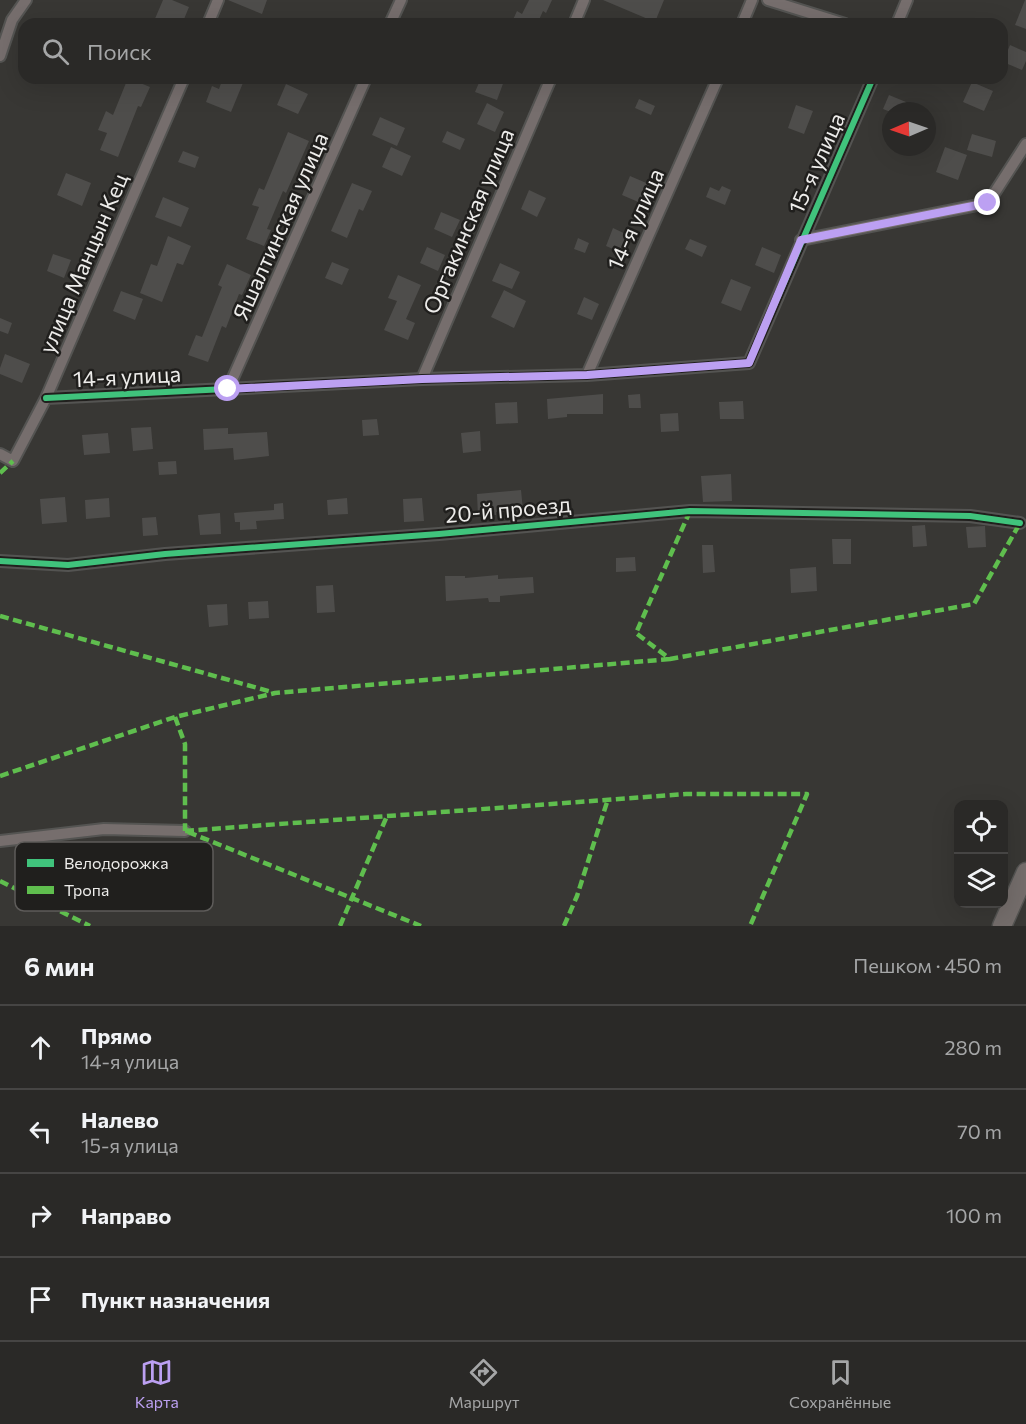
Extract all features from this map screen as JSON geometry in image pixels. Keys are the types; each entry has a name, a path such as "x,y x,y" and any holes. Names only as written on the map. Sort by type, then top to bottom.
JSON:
{"highway":[{"path":"1002,926 1026,872"}],"street":[{"path":"0,56 12,20 26,0"},
{"path":"210,18 218,0"},
{"path":"393,18 401,0"},
{"path":"576,18 584,0"},
{"path":"744,18 752,0"},
{"path":"768,0 826,18"},
{"path":"900,18 907,0"},
{"name":"улица Манцын Кец","path":"0,454 12,460 46,398 181,84"},
{"name":"Яшалтинская улица","path":"228,389 363,84"},
{"name":"Оргакинская улица","path":"422,379 547,84"},
{"name":"14-я улица","path":"587,375 715,84"},
{"name":"15-я улица","path":"749,363 870,84"},
{"path":"801,240 988,203 1026,144"},
{"name":"14-я улица","path":"46,398 422,379 587,375 749,363"},
{"name":"20-й проезд","path":"0,561 68,565 165,554 439,534 690,511 970,516 1020,523"},
{"path":"0,840 104,829 185,831"}],"building":[{"path":"163,0 172,0 189,7 184,18 155,18"},
{"path":"228,0 267,0 262,14"},
{"path":"529,0 552,0 546,13 543,11 540,18 514,18 517,11 522,14"},
{"path":"603,0 664,0 657,18 646,18"},
{"path":"1026,0 1026,29 1015,25"},
{"path":"1010,45 1026,52 1026,61 1022,70 1008,64"},
{"path":"126,84 143,84 150,87 141,107 138,106 118,157 100,150 107,133 98,130 106,111 113,115"},
{"path":"221,84 243,84 231,112 206,102 212,86 219,89"},
{"path":"286,84 308,94 298,114 277,105"},
{"path":"478,84 503,84 497,100 475,92"},
{"path":"971,84 993,91 984,111 963,102"},
{"path":"889,95 906,102 886,102"},
{"path":"639,99 655,106 651,115 635,108"},
{"path":"487,103 504,112 495,132 477,124"},
{"path":"796,105 813,111 804,134 788,128"},
{"path":"380,117 405,128 397,146 372,135"},
{"path":"447,131 465,139 460,150 442,142"},
{"path":"288,132 309,141 286,193 283,191 267,229 271,230 264,246 246,239 259,207 252,205 259,188 264,190"},
{"path":"972,134 996,141 992,157 967,150"},
{"path":"391,147 411,156 402,176 382,167"},
{"path":"945,147 967,155 958,180 936,172"},
{"path":"183,151 199,157 195,168 178,162"},
{"path":"66,173 91,183 82,206 57,195"},
{"path":"630,176 651,185 643,204 622,195"},
{"path":"352,183 372,191 363,211 359,209 347,238 331,231"},
{"path":"722,186 731,190 725,205 706,197 710,187 719,191"},
{"path":"529,190 546,198 537,217 521,209"},
{"path":"163,197 189,208 181,227 155,217"},
{"path":"441,212 460,220 452,237 434,229"},
{"path":"613,228 632,237 625,254 606,246"},
{"path":"168,236 191,246 183,265 177,263 162,302 140,293 151,264 157,266"},
{"path":"578,238 589,243 585,253 574,249"},
{"path":"690,239 707,246 702,257 685,249"},
{"path":"427,247 445,255 438,271 420,263"},
{"path":"762,247 781,255 774,273 755,265"},
{"path":"53,254 71,260 64,278 47,271"},
{"path":"332,262 349,269 342,285 325,278"},
{"path":"500,263 520,272 512,289 492,281"},
{"path":"227,264 251,275 242,295 239,294 226,328 222,326 208,362 188,355 196,335 202,337 222,287 218,285"},
{"path":"398,275 421,285 406,319 415,323 408,340 384,330 397,301 388,298"},
{"path":"731,279 751,287 741,311 721,303"},
{"path":"504,290 526,301 514,328 491,317"},
{"path":"121,291 143,299 135,320 113,311"},
{"path":"584,297 599,304 592,320 577,314"},
{"path":"0,318 12,323 8,334 0,331"},
{"path":"5,354 30,364 22,383 0,374"},
{"path":"603,394 603,414 567,414 567,417 548,419 547,399"},
{"path":"640,394 641,408 629,408 628,395"},
{"path":"743,401 744,419 720,419 719,402"},
{"path":"517,402 518,423 496,424 495,403"},
{"path":"678,413 679,431 661,432 660,414"},
{"path":"377,419 379,435 363,436 362,420"},
{"path":"151,427 153,449 133,451 131,428"},
{"path":"228,428 228,434 267,432 269,456 234,460 233,448 204,450 203,429"},
{"path":"480,431 481,451 463,453 461,433"},
{"path":"108,433 110,453 84,455 82,435"},
{"path":"176,461 177,474 159,475 158,462"},
{"path":"731,474 732,501 703,502 701,476"},
{"path":"521,490 523,510 478,516 477,494"},
{"path":"65,497 67,522 42,524 40,499"},
{"path":"109,498 110,517 86,519 85,500"},
{"path":"347,498 348,514 328,515 327,500"},
{"path":"422,498 424,521 404,522 403,499"},
{"path":"283,503 284,519 256,521 257,529 240,530 240,522 235,522 234,513 274,510 274,504"},
{"path":"220,513 221,534 200,535 198,515"},
{"path":"156,517 158,535 143,536 142,518"},
{"path":"925,525 927,546 913,547 912,526"},
{"path":"985,526 986,547 968,548 966,527"},
{"path":"832,539 851,539 851,564 833,564"},
{"path":"702,545 713,545 715,572 703,573"},
{"path":"635,557 636,571 616,572 616,558"},
{"path":"816,567 817,591 791,593 790,569"},
{"path":"498,575 498,579 533,577 534,593 500,596 500,602 489,602 488,598 446,601 445,576 465,576 465,578"},
{"path":"333,585 335,612 317,613 316,586"},
{"path":"268,601 269,618 249,619 248,602"},
{"path":"227,604 228,625 209,627 207,605"}],"marked path":[{"path":"0,473 13,461"},
{"path":"690,511 636,633 670,659 974,604 1020,523"},
{"path":"0,616 272,692"},
{"path":"0,776 175,717 275,693 670,659"},
{"path":"175,717 185,744 185,831"},
{"path":"185,831 686,794 807,794 750,926"},
{"path":"564,926 577,896 608,799"},
{"path":"340,926 387,816"},
{"path":"188,832 213,842"},
{"path":"213,842 421,926"},
{"path":"0,881 15,888"},
{"path":"60,911 90,926"}],"cycle path":[{"path":"46,398 422,379 587,375 749,363 870,84"},
{"path":"0,561 68,565 165,554 439,534 690,511 970,516 1020,523"}],"route":[{"path":"228,389 422,379 587,375 749,363 801,240 988,203"}]}
